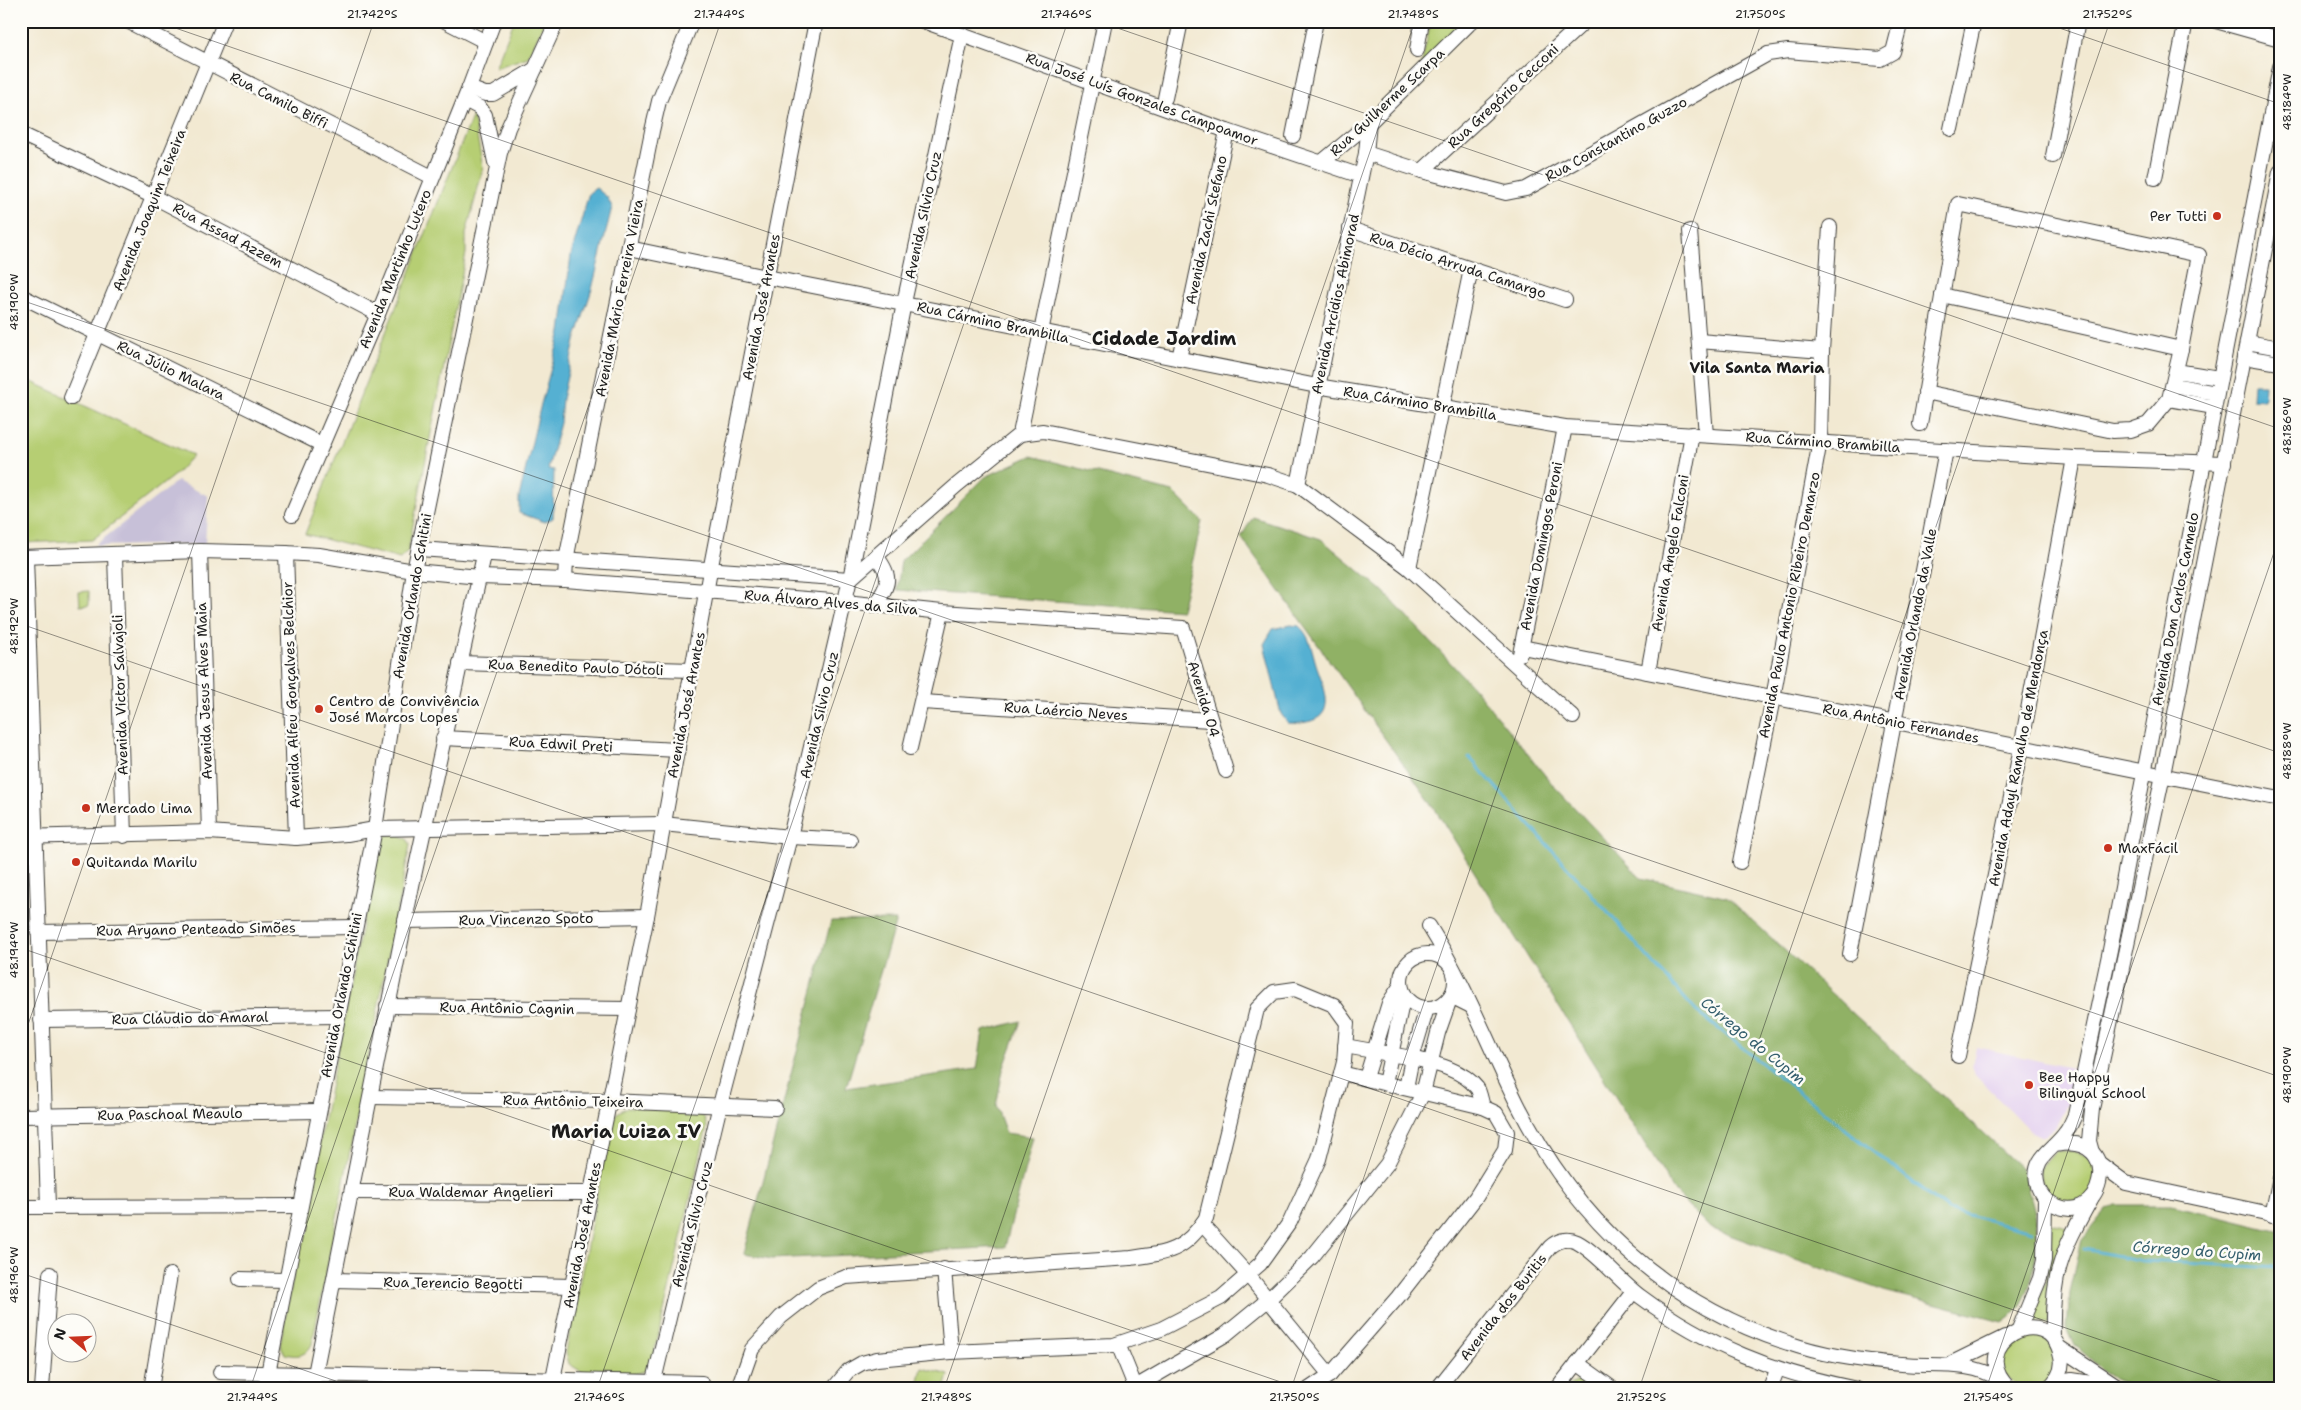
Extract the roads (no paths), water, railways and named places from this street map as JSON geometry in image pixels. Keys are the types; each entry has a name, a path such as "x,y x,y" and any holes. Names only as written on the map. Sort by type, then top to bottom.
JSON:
{"street":[{"name":"Rua Camilo Biffi","path":"127,21 432,177"},
{"name":"Avenida Joaquim Teixeira","path":"71,398 226,21"},
{"path":"445,21 486,42"},
{"name":"Avenida Martinho Lutero","path":"292,515 378,314 467,94 494,21"},
{"name":"Avenida Orlando Schitini","path":"265,1389 354,927 375,829 414,571 496,170 503,141 557,21"},
{"name":"Avenida Mário Ferreira Vieira","path":"565,580 566,560 659,101 692,21"},
{"name":"Avenida José Arantes","path":"552,1384 647,916 708,592 710,571 816,21"},
{"name":"Rua José Luís Gonzales Campoamor","path":"923,21 1227,131 1361,176"},
{"path":"1020,434 1105,21"},
{"path":"1165,98 1181,21"},
{"path":"1293,136 1316,21"},
{"path":"1416,50 1422,21"},
{"name":"Rua Guilherme Scarpa","path":"1322,162 1368,123 1472,21"},
{"name":"Rua Gregório Cecconi","path":"1422,171 1585,21"},
{"name":"Rua Constantino Guzzo","path":"1366,153 1422,171 1506,193 1526,189 1768,54 1788,51 1862,59 1880,59 1893,52 1901,21"},
{"path":"1951,128 1974,21"},
{"path":"2053,156 2078,21"},
{"path":"2155,178 2186,21"},
{"path":"2216,21 2280,39"},
{"name":"Avenida Silvio Cruz","path":"653,1386 720,1105 790,837 845,602 904,303 962,35"},
{"name":"Avenida Dom Carlos Carmelo","path":"2056,1145 2075,1115 2171,633 2202,461 2280,67"},
{"path":"467,94 493,94 534,69"},
{"path":"467,94 485,115 496,170"},
{"name":"Avenida Arcídios Abimorad","path":"1298,485 1366,153 1368,123"},
{"name":"Avenida Zachi Stefano","path":"1179,359 1227,131"},
{"name":"Rua Assad Azzem","path":"21,134 154,196 378,314"},
{"name":"Avenida Dom Carlos Carmelo","path":"2096,1157 2088,1141 2092,1109 2163,776 2280,172"},
{"path":"1920,424 1925,392 1958,204 2200,255 2169,398 2148,424 2131,430 2113,430 1925,392"},
{"path":"2252,209 2272,213"},
{"name":"Avenida Paulo Antonio Ribeiro Demarzo","path":"1740,862 1773,698 1820,441 1822,351 1830,227"},
{"name":"Rua Décio Arruda Camargo","path":"1350,229 1565,300"},
{"name":"Avenida Angelo Falconi","path":"1648,672 1699,434 1699,340 1690,232"},
{"name":"Rua Cármino Brambilla","path":"629,248 1317,386 1565,427 1820,441 2074,458 2224,463"},
{"path":"1409,568 1471,269"},
{"path":"1942,295 2181,349"},
{"name":"Rua Júlio Malara","path":"21,296 321,444"},
{"path":"1699,340 1822,351"},
{"path":"2247,342 2280,348"},
{"path":"2244,357 2280,363"},
{"path":"2176,371 2219,378"},
{"path":"2173,384 2215,400"},
{"path":"2169,398 2215,400"},
{"name":"Avenida Domingos Peroni","path":"1518,666 1565,427"},
{"path":"419,549 850,580 1020,434 1043,431 1268,475 1298,485 1409,568 1573,717"},
{"name":"Avenida Orlando da Valle","path":"1850,954 1946,450"},
{"name":"Avenida Adayl Ramalho de Mendonça","path":"1958,1056 2021,748 2074,458"},
{"name":"Rua Álvaro Alves da Silva","path":"24,557 115,555 200,550 319,555 414,571 480,577 565,580 845,602 942,612 1183,628"},
{"name":"Avenida Jesus Alves Maia","path":"200,550 209,832"},
{"name":"Avenida Alfeu Gonçalves Belchior","path":"286,553 296,838"},
{"name":"Avenida Victor Salvajoli","path":"115,555 124,836"},
{"path":"312,1389 371,1097 387,1006 443,738 484,555"},
{"path":"874,605 884,591 887,580 887,569 876,556"},
{"path":"24,557 28,837 38,932 48,1206"},
{"path":"910,748 942,612"},
{"name":"Avenida 04","path":"1183,628 1226,771"},
{"path":"2171,633 2190,636"},
{"name":"Rua Antônio Fernandes","path":"1522,647 2280,799"},
{"name":"Rua Benedito Paulo Dótoli","path":"460,663 692,670"},
{"name":"Rua Laércio Neves","path":"922,702 1210,720"},
{"name":"Rua Edwil Preti","path":"443,738 678,750"},
{"path":"28,837 124,836 209,832 296,838 347,834 375,829 663,824 790,837 850,840"},
{"name":"Rua Vincenzo Spoto","path":"405,921 647,916"},
{"path":"1424,953 1432,939 1428,926 1453,970 1518,1104 1554,1167 1581,1203 1636,1261 1699,1303 1768,1337 1841,1357 1904,1364 1947,1365 1985,1371 2008,1386"},
{"name":"Rua Aryano Penteado Simões","path":"38,932 354,927"},
{"path":"1118,1344 1133,1388 1225,1335 1269,1299 1312,1257 1388,1164 1423,1093 1438,1033 1454,988 1453,970 1442,957 1424,953 1416,956 1403,968 1398,1024 1385,1083"},
{"path":"738,1389 752,1349 781,1317 818,1288 846,1277 1131,1258 1167,1253 1194,1236 1206,1218 1257,1009 1274,992 1295,989 1334,1004 1347,1023 1345,1046 1341,1073 1319,1159 1290,1222 1260,1264 1221,1298 1161,1329 1118,1344 951,1352 877,1359 862,1363 848,1371 833,1389"},
{"path":"1402,990 1410,1002 1426,1008 1436,1007 1450,996"},
{"path":"1366,1078 1389,1003 1402,990"},
{"path":"1450,996 1471,1006"},
{"name":"Rua Antônio Cagnin","path":"387,1006 628,1009"},
{"path":"1406,1088 1426,1008"},
{"name":"Rua Cláudio do Amaral","path":"41,1020 338,1016"},
{"path":"1345,1046 1392,1053 1430,1062 1461,1074 1478,1088 1482,1107"},
{"path":"1309,1389 1330,1375 1404,1289 1476,1197 1505,1150 1506,1132 1496,1113 1451,1098 1341,1073"},
{"name":"Rua Antônio Teixeira","path":"371,1097 609,1101 775,1108"},
{"name":"Rua Paschoal Meaulo","path":"21,1116 318,1111"},
{"path":"2126,1182 2096,1193 2081,1206 2069,1208 2056,1206 2046,1199 2038,1188 2036,1176 2038,1163 2045,1152 2056,1145 2069,1142 2081,1145 2096,1157 2106,1170 2126,1182 2276,1216 2280,1178"},
{"path":"2051,1386 2061,1372 2062,1360 2056,1343 2052,1311 2059,1264 2073,1231 2096,1193 2102,1175 2096,1157"},
{"name":"Rua Waldemar Angelieri","path":"352,1192 591,1193"},
{"path":"2008,1386 1996,1368 1996,1356 2000,1344 2014,1332 2038,1285 2044,1260 2046,1199"},
{"path":"21,1207 300,1206"},
{"path":"1202,1224 1269,1299 1330,1375"},
{"name":"Avenida dos Buritis","path":"1437,1389 1556,1242 1577,1241 1633,1292"},
{"path":"944,1269 951,1352"},
{"path":"42,1389 50,1274"},
{"path":"151,1389 170,1275"},
{"path":"240,1279 285,1280"},
{"name":"Rua Terencio Begotti","path":"335,1280 572,1286"},
{"path":"1556,1389 1633,1292 1661,1312 1720,1346 1777,1370 1857,1389"},
{"path":"1947,1365 1967,1357 2014,1332 2031,1328 2043,1331 2056,1343 2121,1388"},
{"path":"1577,1363 1613,1389"},
{"path":"1770,1389 1777,1370"},
{"path":"220,1372 552,1384 653,1386 702,1382"},
{"path":"2051,1386 2072,1380 2121,1388"}],"water":[{"path":"596,188 607,197 612,207 592,289 575,341 562,399 560,423 548,469 554,470 553,518 545,522 519,513 519,497 541,404 561,332 571,255 589,193"},
{"path":"2253,384 2265,384 2264,400 2252,399"},
{"path":"1291,625 1299,626 1308,639 1326,697 1324,711 1319,717 1300,723 1288,723 1281,714 1264,644 1273,629"}],"waterway":[{"name":"Córrego do Cupim","path":"1469,757 1696,1011 1948,1210 2032,1231"},
{"name":"Córrego do Cupim","path":"2084,1249 2143,1261 2280,1268"}],"place":[{"name":"Per Tutti","path":"2217,216"},
{"name":"Centro de Convivência José Marcos Lopes","path":"319,709"},
{"name":"Mercado Lima","path":"86,808"},
{"name":"MaxFácil","path":"2108,848"},
{"name":"Quitanda Marilu","path":"76,862"},
{"name":"Bee Happy Bilingual School","path":"2029,1085"}],"district":[{"name":"Cidade Jardim","path":"1164,338"},
{"name":"Vila Santa Maria","path":"1757,368"},
{"name":"Maria Luiza IV","path":"626,1131"}]}
